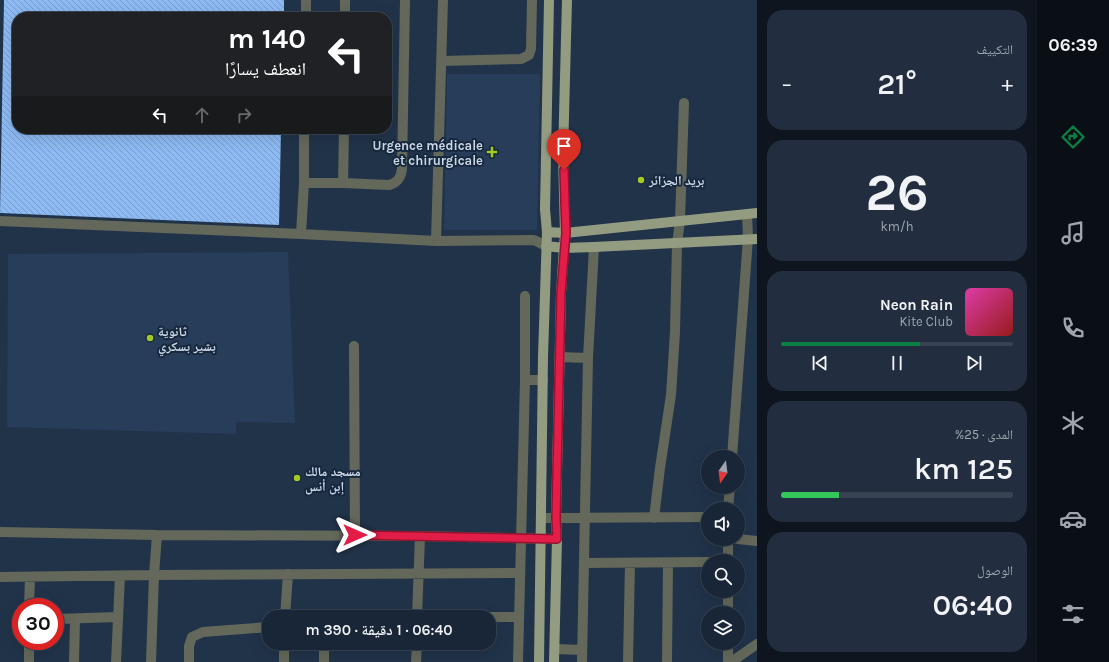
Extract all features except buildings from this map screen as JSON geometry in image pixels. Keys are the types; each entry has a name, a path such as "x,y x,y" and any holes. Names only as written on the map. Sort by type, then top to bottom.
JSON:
{"main road":[{"path":"539,662 542,380 547,232 545,209 550,0"},
{"path":"554,662 561,293 566,233 563,155 567,0"},
{"path":"547,155 563,155"},
{"path":"547,232 566,233 680,220 752,214"},
{"path":"546,246 564,248 594,247 753,239"}],"street":[{"path":"306,0 306,12"},
{"path":"345,0 345,12"},
{"path":"304,183 343,183 389,186 398,181 401,176 405,0"},
{"path":"436,241 443,0"},
{"path":"442,61 521,59 529,55 532,49 532,0"},
{"path":"654,518 670,395 675,332 677,244 680,220 684,102"},
{"path":"301,234 304,183 304,134"},
{"path":"343,183 344,134"},
{"path":"733,450 753,239 752,214"},
{"path":"0,220 436,241 534,240 546,246"},
{"path":"534,240 547,232"},
{"path":"582,662 588,358 594,247"},
{"path":"518,662 525,380 525,296"},
{"path":"354,346 355,535"},
{"path":"560,358 588,358"},
{"path":"525,380 542,380"},
{"path":"541,518 701,517"},
{"path":"0,532 157,535 355,535 557,539"},
{"path":"151,662 157,535"},
{"path":"418,610 420,536"},
{"path":"745,540 757,542"},
{"path":"584,563 701,562"},
{"path":"628,662 630,563"},
{"path":"668,563 668,662"},
{"path":"0,577 520,573"},
{"path":"285,610 288,574"},
{"path":"116,662 120,576"},
{"path":"29,598 30,577"},
{"path":"64,619 118,617"},
{"path":"496,617 519,617"},
{"path":"74,662 75,619"},
{"path":"189,662 189,646 192,637 203,632 262,628"},
{"path":"731,662 757,644"},
{"path":"555,649 582,650"},
{"path":"29,650 29,662"},
{"path":"284,650 284,662"},
{"path":"324,650 324,662"},
{"path":"416,662 417,650"},
{"path":"728,650 728,662"}],"shaded area":[{"name":"Urgence médicale et chirurgicale","path":"447,74 540,74 537,230 444,230"},
{"name":"ثانوية بشير بسكري","path":"288,252 295,423 236,422 236,434 7,427 8,254"}],"place":[{"name":"Urgence médicale et chirurgicale","path":"492,152"},
{"name":"بريد الجزائر","path":"641,180"},
{"name":"ثانوية بشير بسكري","path":"150,338"},
{"name":"مسجد مالك إبن أنس","path":"297,478"}],"route":[{"path":"355,535 557,539 556,518 559,444 561,293 566,233 564,170"}]}
